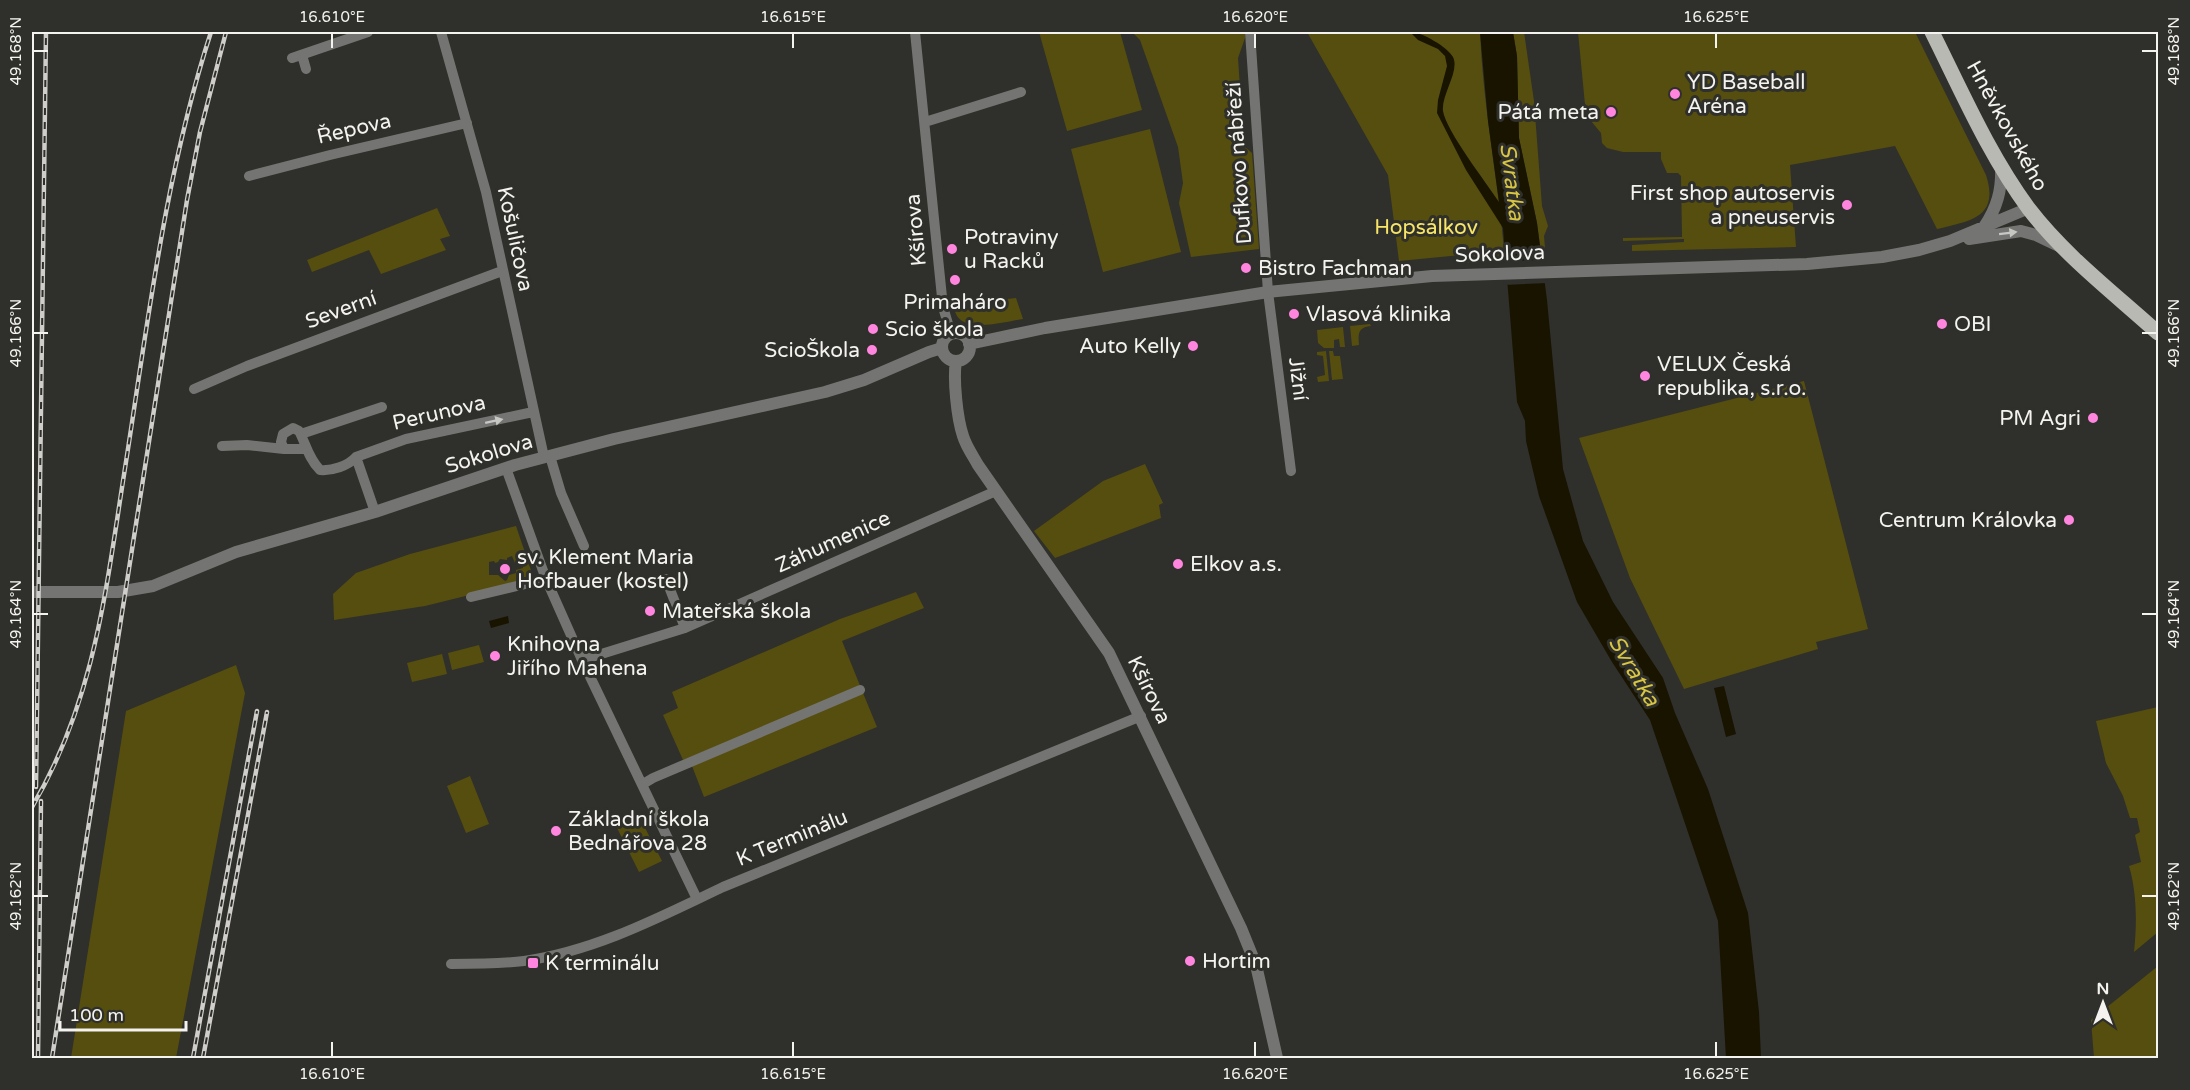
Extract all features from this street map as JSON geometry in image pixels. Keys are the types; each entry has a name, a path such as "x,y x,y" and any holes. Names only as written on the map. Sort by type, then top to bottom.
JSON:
{"main road":[{"name":"Hněvkovského","path":"1932,32 1980,129 2001,167 2029,208 2065,248 2158,333"}],"street":[{"path":"306,69 297,56 368,32"},
{"name":"Košuličova","path":"441,32 486,192 533,412 547,457 584,546"},
{"name":"Kšírova","path":"915,32 943,307 951,334"},
{"name":"Dufkovo nábřeží","path":"1250,32 1268,292"},
{"path":"924,122 1021,92"},
{"name":"Řepova","path":"249,176 319,157 467,123"},
{"path":"1983,228 1997,203 2001,167"},
{"name":"Sokolova","path":"969,344 1045,328 1268,292 1432,276 1807,264 1881,257 1950,241 2029,208"},
{"path":"1950,241 2021,231 2065,248"},
{"name":"Severní","path":"194,389 247,366 502,271"},
{"name":"Jižní","path":"1268,292 1291,471"},
{"path":"951,334 963,335 969,344 968,354 956,360 945,356 942,348 945,338 951,334"},
{"name":"Sokolova","path":"32,592 118,592 153,586 236,552 375,512 506,468 825,392 864,380 942,348"},
{"name":"Kšírova","path":"956,360 954,370 963,435 978,465 1066,593 1105,645 1253,956 1277,1059"},
{"path":"284,449 281,442 286,431 296,429 301,434 382,407"},
{"name":"Perunova","path":"301,434 306,449 317,468 323,470 351,463 356,457 405,439 533,412"},
{"path":"222,446 247,445 306,449"},
{"path":"356,457 375,512"},
{"path":"506,468 546,579 582,660 697,899"},
{"name":"Záhumenice","path":"582,660 685,628 996,491"},
{"path":"471,597 546,579"},
{"path":"666,579 685,628"},
{"path":"643,784 860,690"},
{"name":"K Terminálu","path":"451,964 509,963 560,954 591,945 1140,716"}],"green space":[{"path":"1039,32 1120,32 1142,110 1067,131"},
{"path":"1132,32 1245,32 1238,58 1244,146 1252,153 1259,249 1191,257 1179,203 1183,183 1178,147 1140,40"},
{"name":"Hopsálkov","path":"1307,32 1480,32 1484,89 1505,261 1463,263 1461,255 1399,261 1388,175"},
{"path":"1513,32 1524,32 1534,101 1542,206 1548,226 1544,236 1546,260 1542,260 1537,223 1519,138 1517,56"},
{"path":"1578,32 1915,32 1986,175 1989,200 1979,215 1970,220 1937,229 1895,146 1790,165 1796,247 1632,251 1632,245 1684,242 1684,239 1623,241 1623,238 1682,237 1681,176 1678,173 1667,173 1661,159 1661,152 1623,152 1607,148 1602,143 1601,133 1586,115"},
{"path":"1150,129 1181,252 1103,272 1071,149"},
{"path":"437,208 450,236 440,239 446,250 381,274 369,250 312,272 307,260"},
{"path":"1016,298 1023,319 993,324 981,325 962,321 956,315 954,305"},
{"path":"1370,324 1371,326 1361,330 1359,345 1352,346 1350,326"},
{"path":"1343,327 1345,347 1340,347 1339,339 1334,340 1334,348 1324,348 1318,343 1317,330"},
{"path":"1326,351 1329,381 1318,382 1317,377 1325,375 1323,356 1317,355 1317,352"},
{"path":"1329,351 1333,351 1334,356 1340,356 1343,379 1332,380"},
{"path":"1804,381 1868,629 1816,642 1818,649 1684,689 1630,578 1579,438"},
{"path":"1145,464 1163,503 1159,505 1161,518 1055,558 1034,531 1103,481"},
{"path":"516,526 534,579 425,606 334,620 333,594 356,573 410,554","holes":["512,556 515,563 522,562 523,568 509,575 505,581 498,575 489,575 489,562 507,560"]},
{"path":"916,592 924,608 842,641 861,688 683,760 663,715 678,708 672,692 840,619"},
{"path":"479,645 484,662 452,670 448,653"},
{"path":"442,654 447,674 412,682 407,663"},
{"path":"236,665 245,693 176,1058 71,1058 126,711"},
{"path":"863,693 877,727 704,797 692,766"},
{"path":"2158,707 2158,932 2134,952 2136,909 2129,866 2141,862 2135,835 2140,832 2137,818 2130,818 2123,796 2106,763 2096,721"},
{"path":"470,776 489,824 466,833 447,786"},
{"path":"639,816 662,861 639,872 617,828"},
{"path":"2158,966 2158,1058 2094,1058 2091,1020"}],"water":[{"name":"Svratka","path":"1410,32 1433,40 1453,57 1454,69 1443,111 1451,131 1499,202 1488,121 1480,32 1513,32 1517,56 1519,138 1537,223 1547,300 1563,469 1583,541 1613,602 1663,678 1675,713 1708,789 1748,913 1759,1012 1761,1058 1726,1058 1718,921 1650,720 1612,662 1577,602 1539,496 1526,441 1525,421 1517,402 1503,228 1466,170 1437,113 1447,66 1445,56 1438,49 1418,40"},
{"path":"508,616 509,623 491,628 489,621"},
{"path":"1724,686 1736,734 1726,737 1714,688"}],"pier":[{"path":"1545,260 1548,283 1504,285 1502,261"}],"railway":[{"path":"36,787 46,32"},
{"path":"32,807 53,768 69,729 94,649 110,566 158,254 181,142 211,32"},
{"path":"52,1058 187,200 200,132 226,32"},
{"path":"193,1058 257,711"},
{"path":"203,1058 267,712"},
{"path":"38,1058 41,801"}],"place":[{"name":"YD Baseball Aréna","path":"1675,94"},
{"name":"Pátá meta","path":"1611,112"},
{"name":"First shop autoservis a pneuservis","path":"1847,205"},
{"name":"Potraviny u Racků","path":"952,249"},
{"name":"Bistro Fachman","path":"1246,268"},
{"name":"Primaháro","path":"955,280"},
{"name":"Vlasová klinika","path":"1294,314"},
{"name":"OBI","path":"1942,324"},
{"name":"Scio škola","path":"873,329"},
{"name":"Auto Kelly","path":"1193,346"},
{"name":"ScioŠkola","path":"872,350"},
{"name":"VELUX Česká republika, s.r.o.","path":"1645,376"},
{"name":"PM Agri","path":"2093,418"},
{"name":"Centrum Královka","path":"2069,520"},
{"name":"Elkov a.s.","path":"1178,564"},
{"name":"sv. Klement Maria Hofbauer (kostel)","path":"505,569"},
{"name":"Mateřská škola","path":"650,611"},
{"name":"Knihovna Jiřího Mahena","path":"495,656"},
{"name":"Základní škola Bednářova 28","path":"556,831"},
{"name":"Hortim","path":"1190,961"},
{"name":"K terminálu","path":"533,963"}]}
